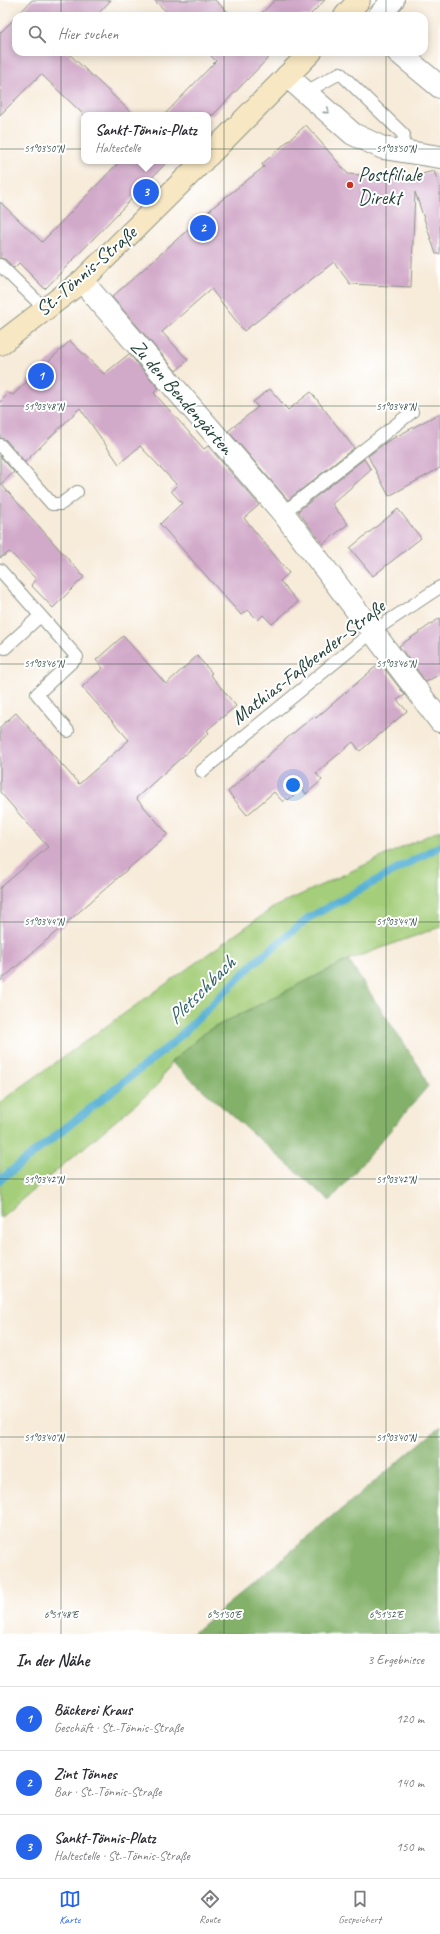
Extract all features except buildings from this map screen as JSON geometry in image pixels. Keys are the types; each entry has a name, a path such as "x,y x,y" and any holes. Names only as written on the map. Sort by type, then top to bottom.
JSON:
{"main road":[{"path":"348,12 359,0"},
{"path":"211,153 307,56"},
{"name":"St.-Tönnis-Straße","path":"0,344 82,281 200,164"}],"street":[{"path":"382,12 393,0"},
{"path":"403,56 440,87"},
{"path":"287,76 353,134 383,148 440,157"},
{"name":"Zu den Bendengärten","path":"82,281 283,513 440,721"}],"lane":[{"path":"306,92 340,73 404,135 401,151"},
{"path":"0,265 45,309"},
{"path":"283,513 412,412"},
{"path":"0,445 52,504 60,504 77,492"},
{"path":"0,570 77,657 37,694 68,731"},
{"name":"Mathias-Faßbender-Straße","path":"202,771 372,632 440,587"},
{"path":"5,648 40,616"}],"green space":[{"path":"440,830 440,927 348,960 207,1031 171,1062 157,1086 0,1218 0,1102 274,907"},
{"path":"348,960 420,1068 428,1086 330,1201 171,1062 207,1031"},
{"path":"440,1427 440,1634 192,1634"}],"waterway":[{"name":"Pletschbach","path":"0,1180 174,1042 254,963 310,917 440,846"}],"place":[{"name":"Postfiliale Direkt","path":"350,185"},
{"name":"Sankt-Tönnis-Platz","path":"146,192"},
{"name":"Zint Tönnes","path":"203,228"},
{"name":"Bäckerei Kraus","path":"41,376"}]}
